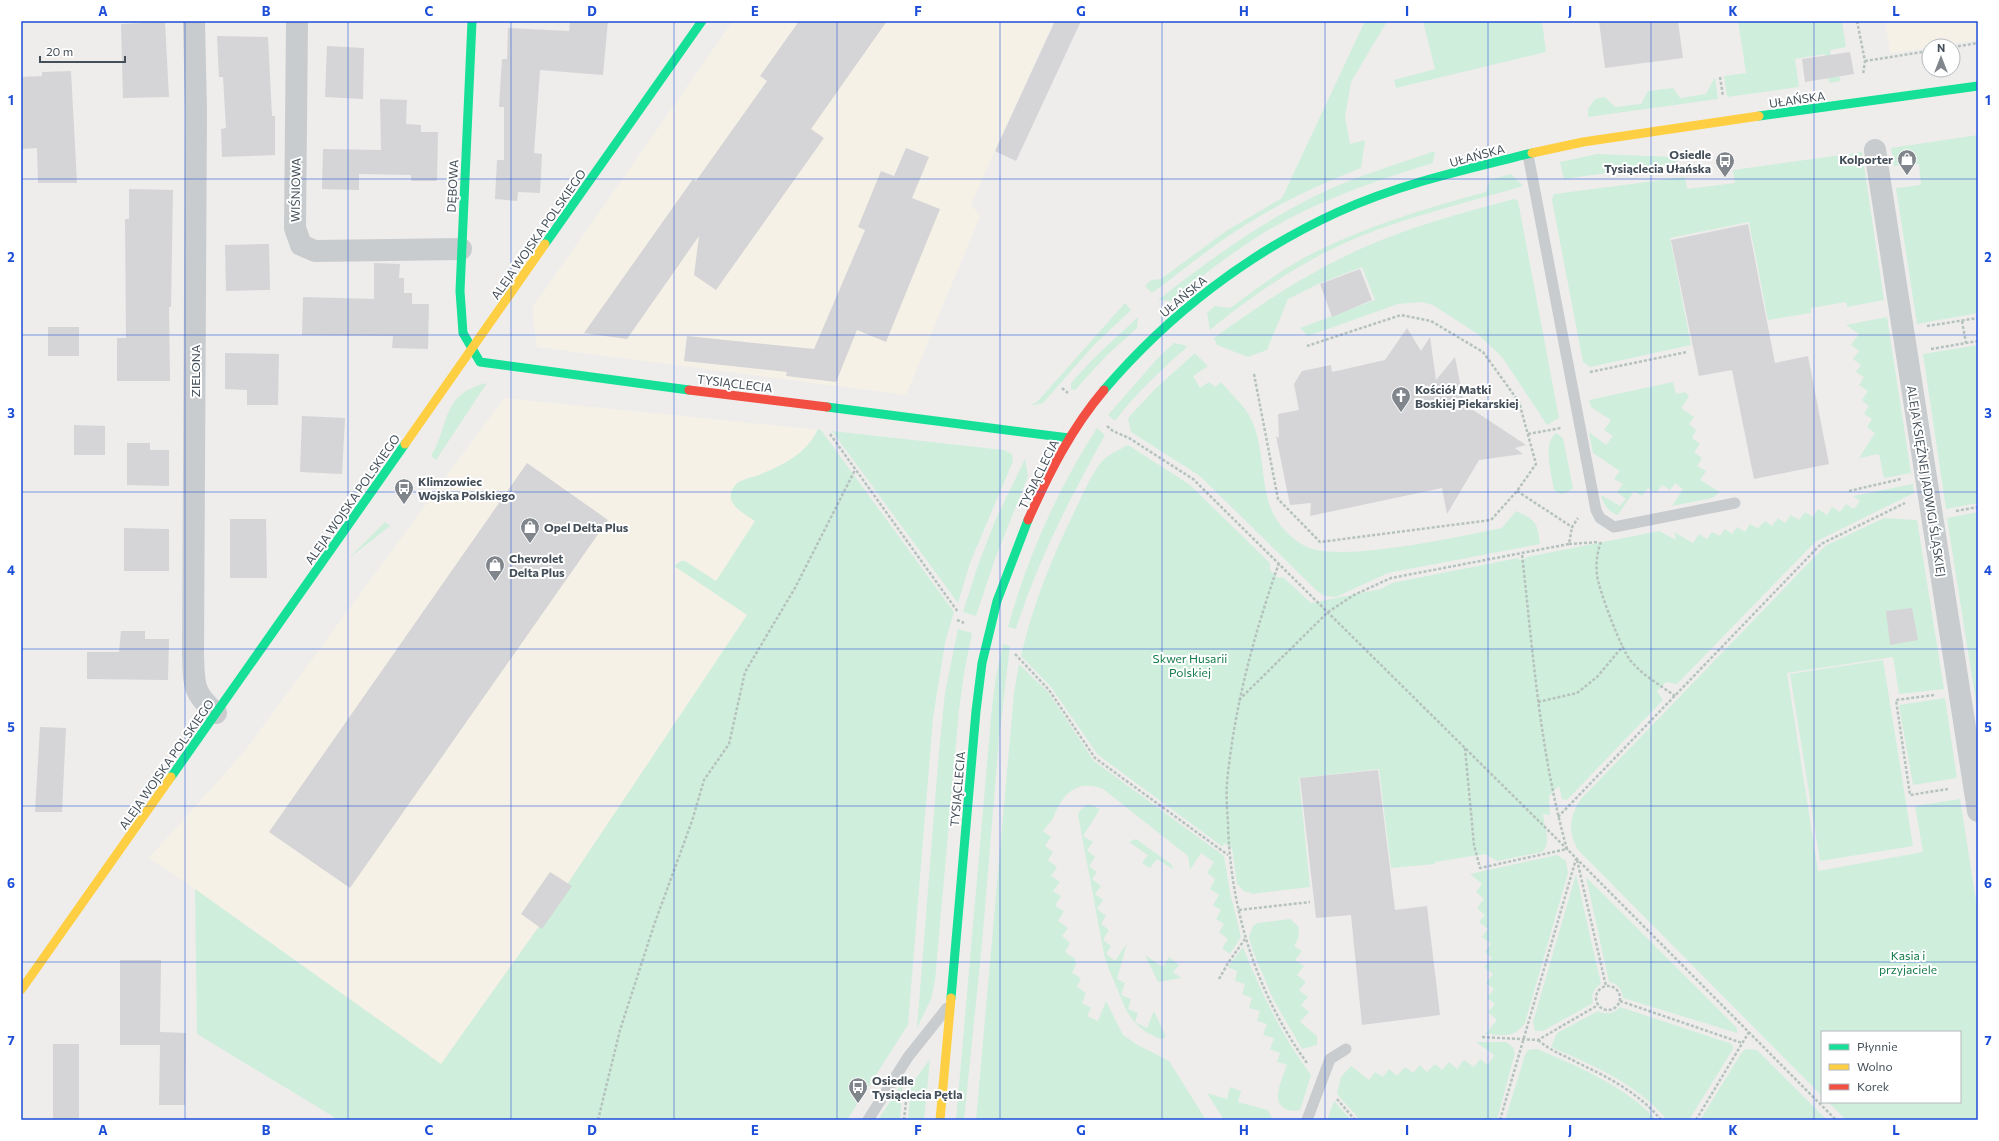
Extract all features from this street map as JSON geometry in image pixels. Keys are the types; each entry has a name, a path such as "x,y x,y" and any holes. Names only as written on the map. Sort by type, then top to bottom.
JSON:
{"street":[{"name":"ZIELONA","path":"194,21 196,119 193,654 196,689 204,703 216,713"},
{"name":"WIŚNIOWA","path":"297,21 295,228 301,244 315,251 461,249"},
{"name":"DĘBOWA","path":"472,21 459,276 461,325 472,350"},
{"name":"ALEJA WOJSKA POLSKIEGO","path":"21,990 702,21"},
{"name":"UŁAŃSKA","path":"1069,438 1088,410 1125,365 1170,322 1221,280 1280,242 1325,218 1380,195 1582,142 1978,86"},
{"name":"ALEJA KSIĘŻNEJ JADWIGI ŚLĄSKIEJ","path":"1875,150 1978,811"},
{"name":"TYSIĄCLECIA","path":"472,350 480,362 492,365 1069,438 1037,499 1015,554 995,611 984,649 976,711 940,1120"}],"lane":[{"path":"1528,155 1596,510 1600,518 1614,526 1735,503"},
{"path":"868,1120 908,1057 950,1005"},
{"path":"1307,1120 1330,1059 1346,1049"}],"path":[{"path":"1857,21 1865,61 1863,77"},
{"path":"1961,46 1978,43"},
{"path":"1865,61 1921,52"},
{"path":"1720,77 1723,98"},
{"path":"1254,374 1278,499 1320,542 1490,520 1517,492 1536,464 1519,402 1483,352 1431,321 1401,315 1307,346"},
{"path":"1903,330 1978,318"},
{"path":"1962,321 1966,343"},
{"path":"1907,353 1978,340"},
{"path":"1589,372 1687,352"},
{"path":"1102,421 1113,431 1129,438 1193,479 1465,747 1836,1120"},
{"path":"1528,434 1565,427"},
{"path":"829,433 958,612"},
{"path":"598,1120 620,1030 654,925 692,821 704,780 728,744 745,672 795,588 855,470"},
{"path":"1849,492 1902,479"},
{"path":"1517,492 1572,526"},
{"path":"1558,817 1821,544 1928,492"},
{"path":"1239,700 1328,612 1354,595 1391,578 1569,544 1572,526 1581,514"},
{"path":"1601,542 1597,550 1598,583 1623,646 1630,660 1644,674 1675,696"},
{"path":"1522,554 1538,702 1558,817 1567,849"},
{"path":"1279,563 1263,608 1239,700 1227,784 1228,855 1245,939 1262,985 1286,1030 1322,1082 1355,1120"},
{"path":"1538,702 1577,693 1597,677 1623,646"},
{"path":"1015,654 1049,690 1095,758 1228,855"},
{"path":"1960,692 1896,700 1910,795 1974,785"},
{"path":"1465,747 1474,845 1480,868 1567,849"},
{"path":"1576,858 1606,986"},
{"path":"1500,1120 1576,858"},
{"path":"1239,910 1310,902"},
{"path":"1219,979 1245,939"},
{"path":"1606,986 1613,987 1618,991 1620,1002 1613,1009 1607,1010 1598,1005 1596,999 1597,992 1606,986"},
{"path":"1620,1002 1742,1043"},
{"path":"1482,1037 1538,1040 1598,1005"},
{"path":"1696,1120 1749,1032"},
{"path":"1538,1040 1550,1050 1580,1063 1632,1093 1649,1106 1661,1120"}],"shaded area":[{"path":"733,21 1054,21 971,204 980,216 906,395 537,347 532,308"},
{"path":"1885,21 1978,21 1978,40 1961,42 1961,38 1921,38 1921,49 1890,53"},
{"path":"504,398 821,430 747,615 540,925 441,1064 149,858 244,752"}],"green space":[{"path":"1365,21 1391,21 1386,23 1351,82 1345,117 1350,144 1365,140 1361,168 1327,182 1261,215 1200,256 1152,293 1145,286 1151,280 1161,279 1226,231 1282,198"},
{"path":"1423,21 1542,21 1546,52 1396,88 1394,80 1435,69"},
{"path":"1738,21 1842,21 1846,47 1830,50 1834,77 1840,77 1841,81 1829,83 1825,54 1795,59 1799,87 1727,97 1724,76 1746,73"},
{"path":"1715,77 1718,99 1588,117 1588,109 1595,99 1605,97 1615,107 1641,104 1648,91 1673,88 1680,98 1706,94"},
{"path":"1978,135 1978,313 1917,324 1896,188 1921,185 1919,164 1894,166 1891,148"},
{"path":"1435,151 1433,163 1350,191 1310,208 1272,228 1233,253 1171,301 1158,300 1253,231 1294,207 1344,183"},
{"path":"1862,152 1884,300 1847,307 1846,302 1811,308 1811,313 1768,320 1749,222 1670,238 1691,345 1590,367 1583,362 1552,200 1554,194 1685,177 1687,189 1735,183 1733,170"},
{"path":"1597,154 1676,157 1677,163 1564,179 1560,162"},
{"path":"1511,174 1523,186 1381,228 1341,245 1282,277 1245,302 1210,330 1207,313 1215,306 1230,308 1279,273 1311,254 1397,218 1486,192 1490,180"},
{"path":"1514,199 1518,201 1559,418 1547,425 1502,357 1479,335 1433,305 1420,302 1398,304 1308,336 1300,328 1375,300 1362,267 1318,284 1288,299 1267,350 1248,357 1217,345 1214,338 1256,308 1322,268 1345,256 1422,225"},
{"path":"1125,303 1131,310 1094,345 1043,403 1029,406 1037,402"},
{"path":"1138,317 1137,328 1107,355 1075,390 1071,389 1071,383 1094,358"},
{"path":"1887,317 1911,473 1884,478 1879,454 1859,458 1875,433 1867,427 1872,419 1864,414 1869,406 1862,400 1868,391 1859,385 1864,377 1856,372 1861,365 1853,359 1859,351 1851,345 1859,334 1846,325"},
{"path":"1174,343 1187,347 1149,382 1115,421 1108,415 1157,359"},
{"path":"1978,345 1978,503 1946,509 1923,354"},
{"path":"1195,353 1208,366 1193,376 1200,388 1209,382 1215,387 1221,382 1241,404 1250,417 1260,447 1270,507 1277,521 1282,527 1292,538 1305,546 1321,551 1344,552 1400,547 1502,528 1516,511 1531,519 1537,526 1540,544 1388,573 1336,597 1325,596 1317,591 1200,476 1131,432 1128,418 1155,389"},
{"path":"1673,382 1676,394 1685,392 1689,396 1681,408 1694,417 1689,424 1696,430 1692,438 1700,444 1694,452 1702,458 1697,466 1706,471 1700,480 1720,492 1712,498 1672,506 1683,489 1675,483 1670,490 1662,485 1656,493 1648,488 1642,496 1634,491 1618,515 1615,514 1607,508 1601,495 1620,506 1626,499 1617,492 1623,484 1614,479 1620,471 1593,453 1589,432 1606,445 1613,436 1604,430 1611,420 1591,407 1589,400"},
{"path":"487,383 436,460 431,456 454,402 461,395 472,388"},
{"path":"1097,428 1105,435 1079,482 1056,530 1034,578 1016,629 1008,627 1024,575 1045,524 1069,475"},
{"path":"818,429 821,430 954,612 945,643 933,718 908,1025 847,1120 339,1120 197,1034 195,889 441,1064 540,925 747,615 674,566 681,561 685,561 716,581 755,521 733,503 731,493 734,487 741,481 783,464 800,453 813,438"},
{"path":"832,431 1004,450 1012,454 1013,461 970,563 958,603"},
{"path":"1556,433 1563,438 1573,488 1568,492 1561,494 1554,490 1549,460 1550,444"},
{"name":"Skwer Husarii Polskiej","path":"1128,445 1189,484 1270,563 1270,570 1278,578 1283,577 1311,603 1381,589 1392,583 1518,558 1519,560 1527,557 1659,531 1676,540 1674,532 1693,543 1699,534 1707,539 1712,532 1720,536 1725,529 1732,534 1737,527 1745,532 1750,524 1758,528 1765,521 1772,526 1778,518 1785,523 1791,515 1799,520 1805,512 1813,517 1818,509 1827,515 1832,507 1840,512 1846,504 1854,509 1860,501 1853,496 1913,484 1914,493 1815,542 1677,684 1666,682 1657,691 1663,700 1567,800 1562,799 1559,786 1549,796 1550,815 1543,814 1547,834 1547,844 1542,852 1497,861 1485,854 1435,862 1435,864 1391,868 1379,769 1299,778 1310,887 1251,894 1251,892 1245,892 1237,884 1232,848 1224,843 1223,847 1098,755 1051,687 1021,656 1045,578 1069,522 1089,482 1102,461 1111,454"},
{"path":"1025,459 1028,476 995,559 976,616 963,612 978,565 995,521"},
{"path":"1978,512 1978,715 1947,518"},
{"name":"Kasia i przyjaciele","path":"1884,518 1917,520 1944,689 1899,694 1893,657 1787,673 1818,871 1923,852 1915,806 1960,799 1978,913 1978,1120 1846,1120 1829,1103 1961,1103 1961,1031 1821,1031 1821,1095 1578,850 1571,831 1572,819 1580,800 1825,546"},
{"path":"385,522 390,526 348,559"},
{"path":"958,629 972,633 964,673 959,710 935,981 931,999 917,1028 939,751 945,693"},
{"path":"1003,644 1010,646 999,739 982,944 964,1120 956,1120 992,707 996,677"},
{"path":"1883,660 1913,846 1820,861 1790,674"},
{"path":"1019,664 1048,692 1094,761 1224,856 1230,892 1241,937 1230,954 1222,948 1228,939 1219,932 1224,924 1216,919 1221,910 1213,905 1219,895 1210,889 1215,879 1207,873 1214,862 1201,853 1190,870 1188,856 1103,789 1094,786 1078,787 1072,790 1062,801 1052,820 1043,831 1051,837 1045,846 1053,852 1048,860 1057,867 1051,876 1060,882 1053,891 1061,896 1055,906 1064,911 1058,921 1068,928 1062,936 1070,943 1065,952 1075,959 1076,964 1072,973 1081,978 1077,987 1086,993 1082,1003 1091,1008 1087,1016 1098,1021 1106,1001 1123,1035 1136,1044 1169,1061 1206,1120 976,1120 1014,693"},
{"path":"1945,698 1957,778 1913,785 1899,705"},
{"path":"1088,804 1100,809 1083,836 1093,842 1087,850 1095,857 1089,866 1097,872 1092,879 1101,886 1095,894 1103,900 1097,909 1106,916 1101,924 1109,930 1103,940 1111,946 1106,954 1115,961 1127,943 1117,979 1125,983 1121,995 1131,999 1128,1009 1138,1013 1135,1022 1147,1028 1154,1011 1166,1037 1160,1039 1146,1032 1135,1023 1126,1010 1104,954 1078,815 1080,810"},
{"path":"1136,839 1171,864 1174,870 1157,859 1150,868 1142,863 1148,855 1129,842"},
{"path":"1557,855 1566,861 1568,873 1525,1023 1521,1028 1512,1034 1485,1034 1497,1020 1488,1012 1495,1004 1487,998 1494,989 1486,983 1493,974 1484,967 1492,958 1485,952 1491,944 1482,937 1488,929 1479,922 1485,915 1477,908 1484,899 1476,892 1482,884 1470,874"},
{"path":"1576,874 1601,984 1594,992 1592,997 1593,1003 1543,1031 1535,1031 1533,1022"},
{"path":"1586,877 1737,1028 1737,1033 1623,998 1619,987 1609,982"},
{"path":"1290,919 1298,926 1299,937 1294,946 1302,951 1295,960 1304,966 1297,975 1306,982 1299,990 1308,997 1301,1005 1309,1012 1300,1022 1317,1036 1317,1045 1302,1049 1273,999 1253,951 1249,937 1253,926 1257,923"},
{"path":"1243,947 1273,1014 1300,1060 1311,1075 1300,1110 1293,1111 1285,1109 1280,1104 1278,1100 1279,1088 1287,1065 1277,1062 1280,1053 1270,1049 1274,1038 1263,1035 1267,1024 1257,1021 1260,1011 1249,1008 1252,998 1242,994 1245,984 1235,981 1237,971 1228,967"},
{"path":"1145,955 1163,967 1169,957 1179,965 1173,972 1181,978 1158,982"},
{"path":"1620,1007 1732,1044 1733,1049 1689,1120 1667,1120 1642,1096 1614,1077 1551,1047 1557,1033 1598,1011 1610,1013"},
{"path":"1476,1042 1506,1042 1513,1047 1515,1053 1497,1120 1360,1120 1337,1094 1341,1077 1351,1066 1369,1080 1375,1072 1383,1077 1389,1069 1397,1076 1405,1067 1413,1073 1420,1065 1427,1072 1435,1064 1442,1070 1449,1062 1457,1069 1464,1060 1474,1067 1480,1059 1488,1065 1494,1055"},
{"path":"1537,1049 1601,1078 1645,1108 1656,1120 1505,1120 1525,1055 1528,1050"},
{"path":"1746,1049 1757,1050 1827,1120 1700,1120 1742,1052"},
{"path":"930,1059 924,1120 908,1120 911,1085"},
{"path":"903,1081 900,1120 878,1120"},
{"path":"1230,1087 1241,1091 1238,1102 1268,1110 1273,1120 1224,1120 1207,1093 1227,1099"},
{"path":"1334,1101 1351,1120 1327,1120"}],"building":[{"path":"570,21 608,21 603,75 540,70 534,153 542,154 540,193 518,192 517,201 495,199 497,160 504,160 504,107 499,107 502,59 507,59 508,28 569,31"},
{"path":"799,21 887,21 811,129 824,138 716,290 694,275 699,236 627,339 584,333 693,179 696,181 767,81 760,76"},
{"path":"1055,21 1081,21 1016,161 995,151"},
{"path":"1599,21 1678,21 1683,58 1605,68"},
{"path":"165,22 169,97 123,98 121,24"},
{"path":"217,36 268,37 272,116 275,116 275,155 222,157 221,129 226,128 223,77 219,77"},
{"path":"327,46 364,48 363,99 325,97"},
{"path":"1850,52 1854,74 1805,82 1802,59"},
{"path":"71,71 77,183 38,183 37,148 21,149 21,77 42,76 42,72"},
{"path":"380,99 407,100 406,124 421,125 421,132 438,132 437,181 411,181 411,175 359,174 359,190 322,189 323,149 381,150"},
{"path":"906,148 929,157 912,198 940,209 886,342 857,330 836,382 786,376 787,372 684,361 687,336 814,349 865,230 858,227 881,171 894,176"},
{"path":"129,189 173,190 171,307 169,307 170,381 117,381 117,338 126,338 125,219 129,219"},
{"path":"1748,224 1775,363 1808,356 1829,464 1754,479 1732,370 1699,376 1671,240"},
{"path":"269,244 270,290 226,291 225,245"},
{"path":"374,263 400,264 399,278 404,278 404,293 412,293 412,304 429,304 428,349 392,348 393,336 302,335 303,297 374,299"},
{"path":"1360,269 1372,300 1332,317 1320,284"},
{"path":"48,327 79,327 79,356 48,356"},
{"path":"1407,328 1421,351 1430,337 1436,380 1455,357 1464,404 1526,445 1515,448 1523,454 1479,460 1447,514 1442,488 1310,516 1311,503 1290,505 1276,436 1279,438 1278,414 1299,410 1294,384 1302,371 1331,365 1332,372 1385,360"},
{"path":"225,353 279,354 278,405 247,405 247,390 225,389"},
{"path":"302,416 345,418 342,474 300,472"},
{"path":"74,425 105,426 105,455 74,455"},
{"path":"127,443 150,443 150,450 169,450 169,486 127,485"},
{"path":"527,463 608,520 350,888 269,832"},
{"path":"230,519 266,519 267,578 230,578"},
{"path":"124,528 169,529 169,571 124,571"},
{"path":"1912,608 1918,640 1890,645 1886,611"},
{"path":"121,631 145,631 145,639 169,639 168,680 87,679 87,652 119,652"},
{"path":"40,727 66,728 62,812 35,812"},
{"path":"1378,770 1395,910 1427,906 1440,1015 1362,1025 1351,915 1316,918 1300,778"},
{"path":"550,872 572,886 542,929 521,914"},
{"path":"120,960 161,960 160,1032 186,1033 185,1105 159,1105 160,1045 120,1045"},
{"path":"53,1044 79,1044 79,1120 53,1120"}],"traffic: fast":[{"path":"472,21 460,291 463,333 480,362 689,390"},
{"path":"545,244 702,21"},
{"path":"1759,116 1978,86"},
{"path":"1104,390 1155,336 1211,288 1272,247 1305,228 1361,202 1409,185 1532,153"},
{"path":"827,407 1069,438"},
{"path":"171,777 405,444"},
{"path":"951,998 976,711 982,663 997,601 1028,520"}],"traffic: slow":[{"path":"1532,153 1583,142 1759,116"},
{"path":"405,444 545,244"},
{"path":"21,990 171,777"},
{"path":"940,1120 951,998"}],"traffic: jam":[{"path":"689,390 827,407"},
{"path":"1028,520 1044,485 1071,436 1081,420 1104,390"}],"place":[{"name":"Kolporter","path":"1907,176"},
{"name":"Osiedle Tysiąclecia Ułańska","path":"1725,178"},
{"name":"Kościół Matki Boskiej Piekarskiej","path":"1401,413"},
{"name":"Klimzowiec Wojska Polskiego","path":"404,505"},
{"name":"Opel Delta Plus","path":"530,544"},
{"name":"Chevrolet Delta Plus","path":"495,582"},
{"name":"Osiedle Tysiąclecia Pętla","path":"858,1104"}]}
